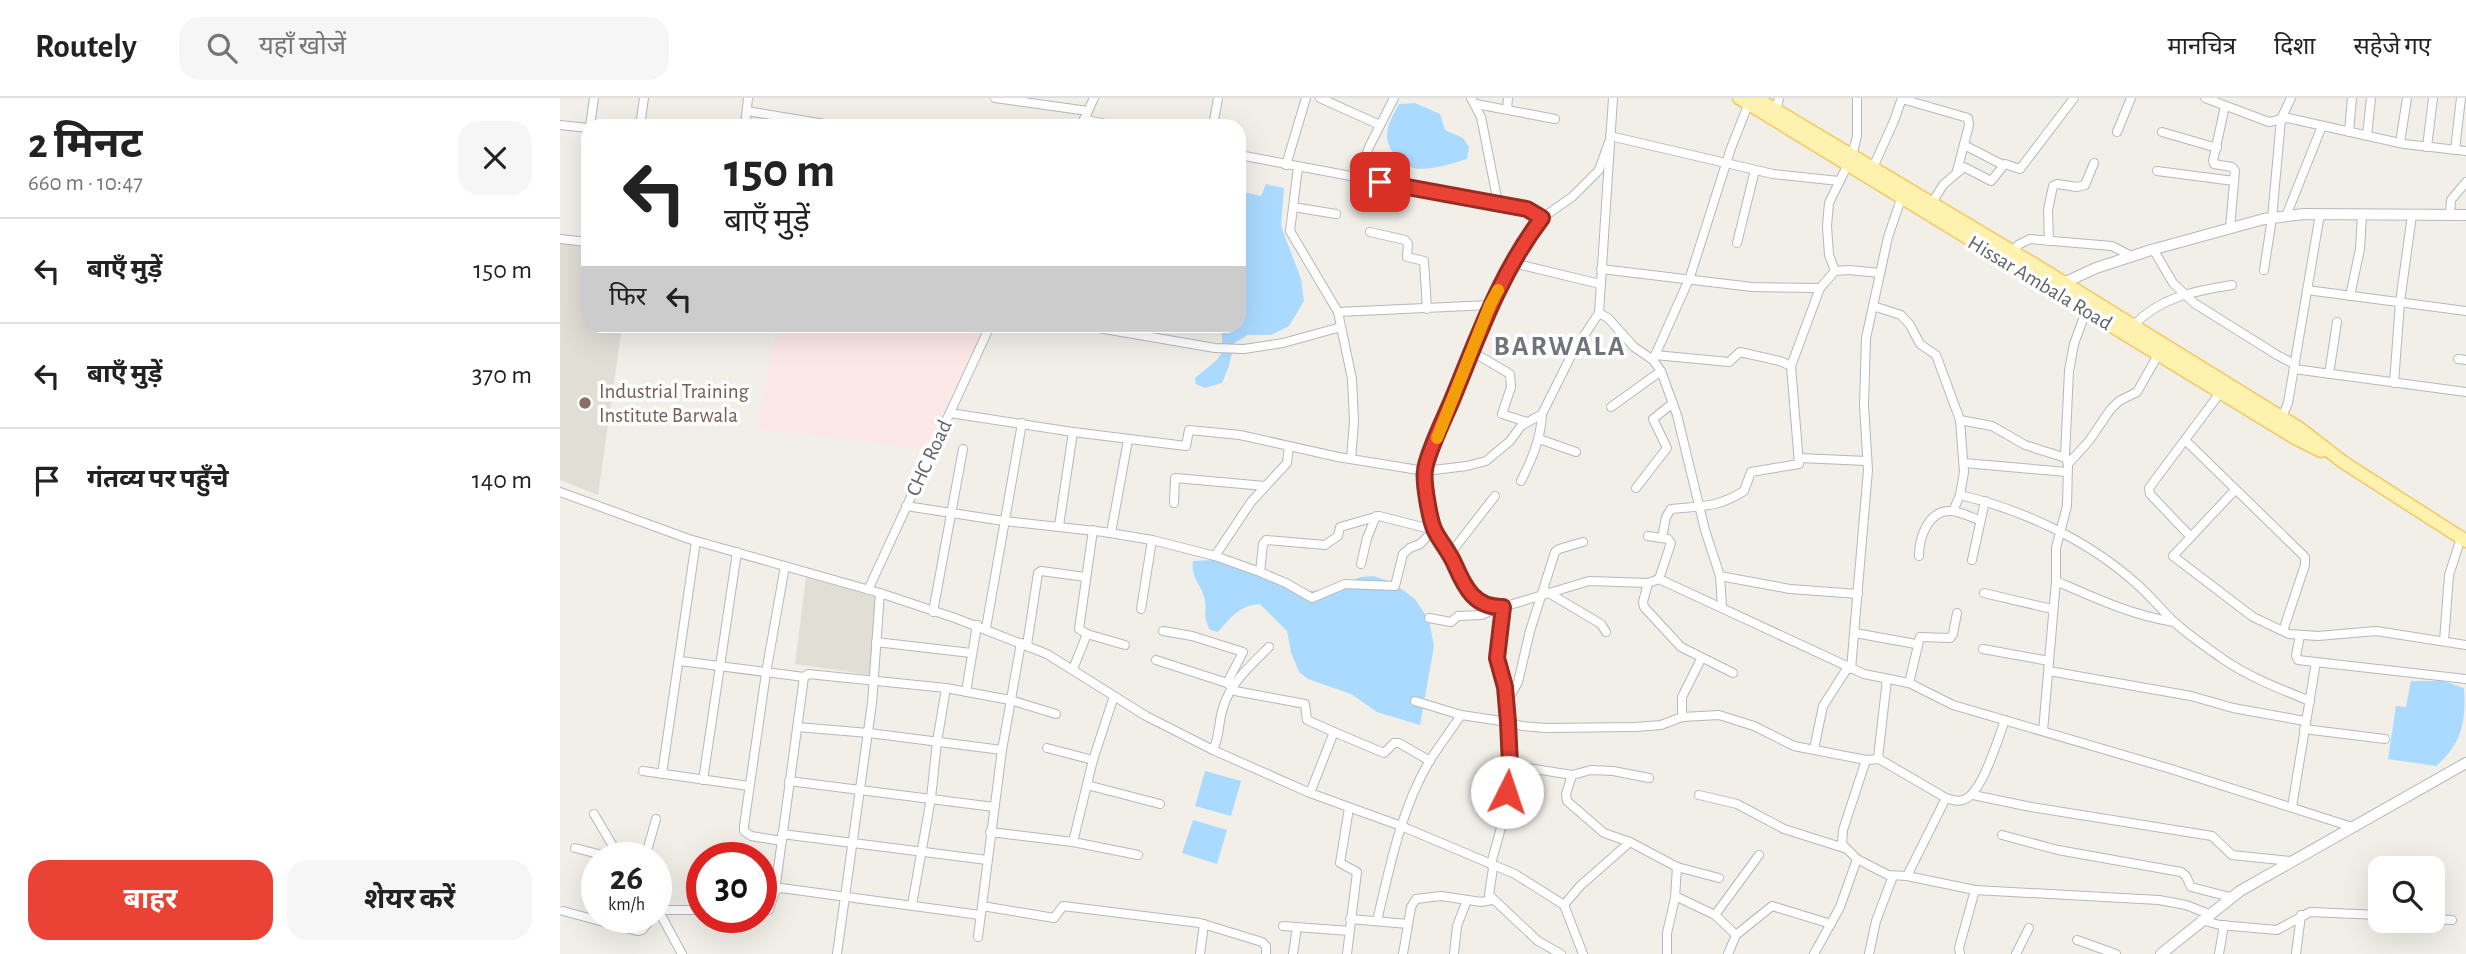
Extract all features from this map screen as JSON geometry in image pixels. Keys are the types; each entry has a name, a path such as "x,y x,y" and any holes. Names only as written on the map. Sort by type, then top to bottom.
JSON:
{"main road":[{"name":"Hissar Ambala Road","path":"1748,99 1777,104 1849,160"},
{"name":"Hissar Ambala Road","path":"1748,99 1903,192 2049,288 2220,393 2295,438 2343,462"},
{"name":"Hissar Ambala Road","path":"1928,208 2013,252 2282,417 2343,462 2464,539"}],"street":[{"path":"590,119 594,98"},
{"path":"641,119 644,98"},
{"path":"746,119 748,98"},
{"path":"995,98 1084,118 1094,98"},
{"path":"1214,119 1218,98"},
{"path":"1286,165 1306,98"},
{"path":"1320,98 1380,125"},
{"path":"1358,178 1394,98"},
{"path":"1507,109 1508,98"},
{"path":"1521,481 1539,439 1542,414 1573,352 1599,313 1613,98"},
{"path":"1835,271 1829,255 1829,202 1857,136 1857,98"},
{"path":"1870,173 1902,98 1968,118 1969,125 1956,174"},
{"path":"1964,145 2003,165 2020,169 2074,98"},
{"path":"2118,132 2131,98"},
{"path":"2205,98 2269,122 2288,118 2400,144 2466,151"},
{"path":"2264,270 2272,218 2281,119 2291,98"},
{"path":"2349,132 2352,98"},
{"path":"2367,136 2371,98"},
{"path":"2400,144 2407,98"},
{"path":"2427,147 2433,98"},
{"path":"2455,150 2461,98"},
{"path":"1654,357 1688,280 1748,99"},
{"path":"1474,101 1555,119"},
{"path":"1474,101 1481,117 1498,203"},
{"path":"2225,106 2213,162 2234,168 2230,229"},
{"path":"747,111 795,119"},
{"path":"560,125 581,126"},
{"path":"2286,216 2322,126"},
{"path":"2162,132 2217,148"},
{"path":"1610,139 1755,170 1839,181"},
{"path":"1501,607 1482,603 1469,593 1450,554 1434,530 1425,471 1490,305 1528,236 1542,218 1572,197 1599,170 1610,139"},
{"path":"1246,156 1527,209 1542,218"},
{"path":"2049,240 2048,210 2053,186 2085,185 2094,163"},
{"path":"1928,208 1943,185 1962,168 1991,181 2003,165"},
{"path":"1298,167 1290,231 1338,312 1352,379 1354,421 1350,459"},
{"path":"1737,243 1755,170"},
{"path":"2157,171 2234,181"},
{"path":"2450,215 2451,200 2466,182"},
{"path":"1814,749 1823,706 1850,668 1868,470 1864,406 1866,338 1888,237 1903,192"},
{"path":"1293,207 1336,214"},
{"path":"2282,417 2288,403 2320,214"},
{"path":"2049,288 2096,268 2153,249 2272,218 2320,214 2466,215"},
{"path":"2350,296 2360,249 2362,215"},
{"path":"2394,383 2400,302 2412,215"},
{"path":"1370,233 1407,241 1407,257 1424,261 1427,309"},
{"path":"560,239 581,241"},
{"path":"2013,252 2018,245 2030,239 2112,246 2131,256"},
{"path":"2153,249 2173,283 2183,293 2294,366 2329,374 2466,392"},
{"path":"1513,263 1600,284"},
{"path":"1601,269 1752,287 1820,288"},
{"path":"1662,538 1666,517 1671,509 1701,508 1724,503 1744,491 1751,472 1798,465 1791,366 1820,288 1835,271 1880,273"},
{"path":"2133,326 2143,316 2183,293 2232,285"},
{"path":"2307,290 2466,311"},
{"path":"1338,312 1490,305"},
{"path":"1873,306 1901,315 1920,344 1936,355 1960,420 1964,463 1960,495 1953,511"},
{"path":"2043,731 2056,581 2056,548 2066,510 2069,371 2074,344 2086,311"},
{"path":"1599,313 1608,318 1633,347 1654,357 1729,362 1740,352 1791,366"},
{"path":"2329,374 2337,322"},
{"path":"1128,333 1215,348 1244,349 1283,343 1341,327"},
{"name":"CHC Road","path":"868,590 987,333"},
{"path":"1471,351 1510,374 1511,387 1502,414 1527,422"},
{"path":"1964,463 2067,465 2110,410 2119,401 2137,392 2158,355"},
{"path":"1654,357 1673,403 1720,576 1722,607"},
{"path":"1611,407 1661,371"},
{"path":"2190,537 2149,492 2149,488 2220,393"},
{"path":"1636,488 1667,448 1653,419 1673,403"},
{"path":"950,413 1186,446 1189,430 1240,435 1350,459 1425,471 1466,467 1486,461 1527,422 1542,414"},
{"path":"1960,420 1992,426 2067,465"},
{"path":"966,692 971,653 981,627 1022,423"},
{"path":"1059,526 1073,432"},
{"path":"1539,439 1576,453"},
{"path":"1111,533 1128,440"},
{"path":"2185,440 2305,557 2305,565 2283,631"},
{"path":"1215,556 1251,502 1287,463 1289,446"},
{"path":"933,612 963,449"},
{"path":"1799,458 1867,461"},
{"path":"1174,503 1175,478 1265,486"},
{"path":"2235,489 2173,554 2173,558 2253,617 2283,631 2300,635 2376,631 2466,645"},
{"path":"560,492 696,541 880,593 981,627 1047,654 1146,716 1213,750 1310,793 1401,826 1515,874 1564,905 1583,954"},
{"path":"1960,495 1985,501 2060,532 2089,548 2138,585 2174,622 2236,667 2309,701"},
{"path":"1450,554 1496,496"},
{"path":"1972,560 1985,501"},
{"path":"906,506 1152,540 1215,556 1260,572 1312,598 1345,584 1394,586 1403,554 1420,544 1434,530"},
{"path":"1919,556 1920,537 1925,527 1940,514 1953,511 1979,520"},
{"path":"1260,572 1265,540 1325,545 1338,536 1339,527 1376,516 1434,530"},
{"path":"1361,564 1376,516"},
{"path":"1093,530 1080,630 1125,645"},
{"path":"1648,536 1668,539 1671,545 1660,579"},
{"path":"2444,641 2449,575 2464,539"},
{"path":"1141,609 1152,540"},
{"path":"662,774 696,541"},
{"path":"1506,704 1518,682 1530,631 1545,593 1555,552 1583,542"},
{"path":"703,780 737,552"},
{"path":"785,566 766,673 744,831 751,836 852,844 987,860"},
{"path":"978,937 990,832 1010,701 1038,573 1086,577"},
{"path":"1720,576 1790,589 1858,594"},
{"path":"1429,618 1451,622 1458,616 1482,615 1589,581 1648,583 1660,579 1864,674 1909,683 1953,705 2352,827"},
{"path":"2056,581 2121,610 2174,622"},
{"path":"1648,583 1643,602 1646,610 1681,647 1733,673"},
{"path":"837,954 869,733 880,593"},
{"path":"1545,593 1601,624 1606,632"},
{"path":"1984,593 2052,608"},
{"path":"1501,607 1497,658 1505,687 1510,765 1504,814 1491,864 1493,868 1489,892 1492,900 1538,941 1561,954"},
{"path":"1909,683 1916,644 1922,635 1950,638 1957,613"},
{"path":"1163,631 1192,636 1243,652 1222,709 1213,750"},
{"path":"1855,633 1916,644"},
{"path":"1073,669 1087,634"},
{"path":"2300,635 2296,659 2466,679"},
{"path":"876,642 971,653"},
{"path":"1230,685 1269,647"},
{"path":"1983,649 2049,661"},
{"path":"1682,717 1682,697 1702,659"},
{"path":"1156,660 1230,685 1236,691 1304,703 1307,706 1307,720 1382,753 1387,752 1394,743 1399,743 1430,761"},
{"path":"680,661 804,677 813,673 946,688 1056,714"},
{"path":"2292,807 2316,662"},
{"path":"2049,671 2191,696 2305,725 2385,739"},
{"path":"777,876 804,677"},
{"path":"1878,758 1887,679"},
{"path":"912,905 931,798 946,688"},
{"path":"1073,842 1093,760 1114,696"},
{"path":"1415,701 1461,715 1546,728 1636,727 1661,725 1682,717 1728,717 1754,726 1788,744 1866,760 1878,758 1946,798 1959,801 1973,795 2071,814 2212,836 2232,855 2291,860"},
{"path":"1377,920 1401,826 1430,761 1461,715"},
{"path":"1973,795 2005,720"},
{"path":"797,727 1002,750"},
{"path":"1310,793 1334,732"},
{"path":"1047,748 1093,760"},
{"path":"1844,848 1841,835 1866,760"},
{"path":"2161,954 2230,897 2466,763"},
{"path":"1510,765 1572,775 1591,770 1649,778"},
{"path":"643,771 750,786"},
{"path":"1572,775 1566,794 1567,801 1601,831 1630,842 1677,867 1719,878"},
{"path":"789,781 994,807"},
{"path":"1087,785 1160,804"},
{"path":"1699,796 1737,804 1784,829 1844,848 1883,874 1893,876 1907,876 1975,890 2159,900 2186,905 2224,925 2277,930 2288,926 2301,915 2315,911 2368,914"},
{"path":"1907,876 1946,798"},
{"path":"1346,954 1357,872 1340,862 1349,808"},
{"path":"593,814 610,842"},
{"path":"650,842 656,820"},
{"path":"990,832 1073,842 1139,855"},
{"path":"2002,835 2058,850 2181,872 2191,887 2230,897"},
{"path":"1564,905 1580,886 1630,842"},
{"path":"575,848 581,850"},
{"path":"1715,915 1759,855"},
{"path":"1814,954 1831,924 1857,859"},
{"path":"1667,954 1667,933 1675,896 1677,867"},
{"path":"1869,954 1876,922 1893,876"},
{"path":"777,890 781,888 912,905 1054,918 1063,906 1204,924 1262,942 1266,946 1266,954"},
{"path":"1960,954 1959,948 1975,890"},
{"path":"1403,954 1411,907 1416,898 1441,896 1483,902 1492,900"},
{"path":"1675,896 1715,915 1736,935"},
{"path":"1454,954 1457,926 1467,900"},
{"path":"1728,954 1736,935 1772,906 1831,924"},
{"path":"563,911 581,916"},
{"path":"2296,954 2301,915"},
{"path":"1350,919 1408,924"},
{"path":"2445,920 2452,920"},
{"path":"1200,954 1204,924"},
{"path":"2219,954 2224,925"},
{"path":"1283,926 1349,930"},
{"path":"1293,954 1297,928"},
{"path":"2016,954 2029,928"},
{"path":"670,933 682,954"},
{"path":"2077,940 2116,954"}],"shaded area":[{"name":"Industrial Training Institute Barwala","path":"560,243 581,245 581,333 621,333 598,495 560,480"},
{"path":"776,333 982,333 925,449 757,428"},
{"path":"806,577 878,598 871,675 795,664"}],"water":[{"path":"1415,103 1440,114 1445,130 1463,138 1469,147 1467,159 1418,169 1398,159 1389,145 1387,132 1399,104"},
{"path":"1266,184 1284,188 1281,226 1301,279 1304,301 1289,326 1271,335 1248,335 1234,343 1222,383 1205,388 1196,384 1195,378 1217,360 1223,351 1222,333 1246,333 1246,193 1261,196"},
{"path":"1214,560 1310,591 1328,589 1361,577 1374,576 1393,583 1415,599 1429,620 1434,646 1420,725 1377,712 1351,694 1308,679 1299,672 1287,631 1260,604 1241,609 1218,632 1210,630 1205,617 1204,596 1195,577 1193,561"},
{"path":"2411,681 2443,681 2464,688 2464,712 2460,732 2452,749 2436,766 2388,759 2396,706 2406,707"},
{"path":"1205,771 1241,781 1231,816 1195,806"},
{"path":"1193,820 1227,830 1217,864 1182,853"}],"slow traffic":[{"path":"1437,438 1498,290"}],"place":[{"name":"Industrial Training Institute Barwala","path":"585,403"}],"district":[{"name":"BARWALA","path":"1560,347"}],"route":[{"path":"1380,182 1527,209 1542,218 1528,236 1490,305 1425,471 1434,530 1450,554 1464,585 1469,593 1482,603 1503,607 1497,658 1505,687 1508,722 1510,765 1507,792"}]}
